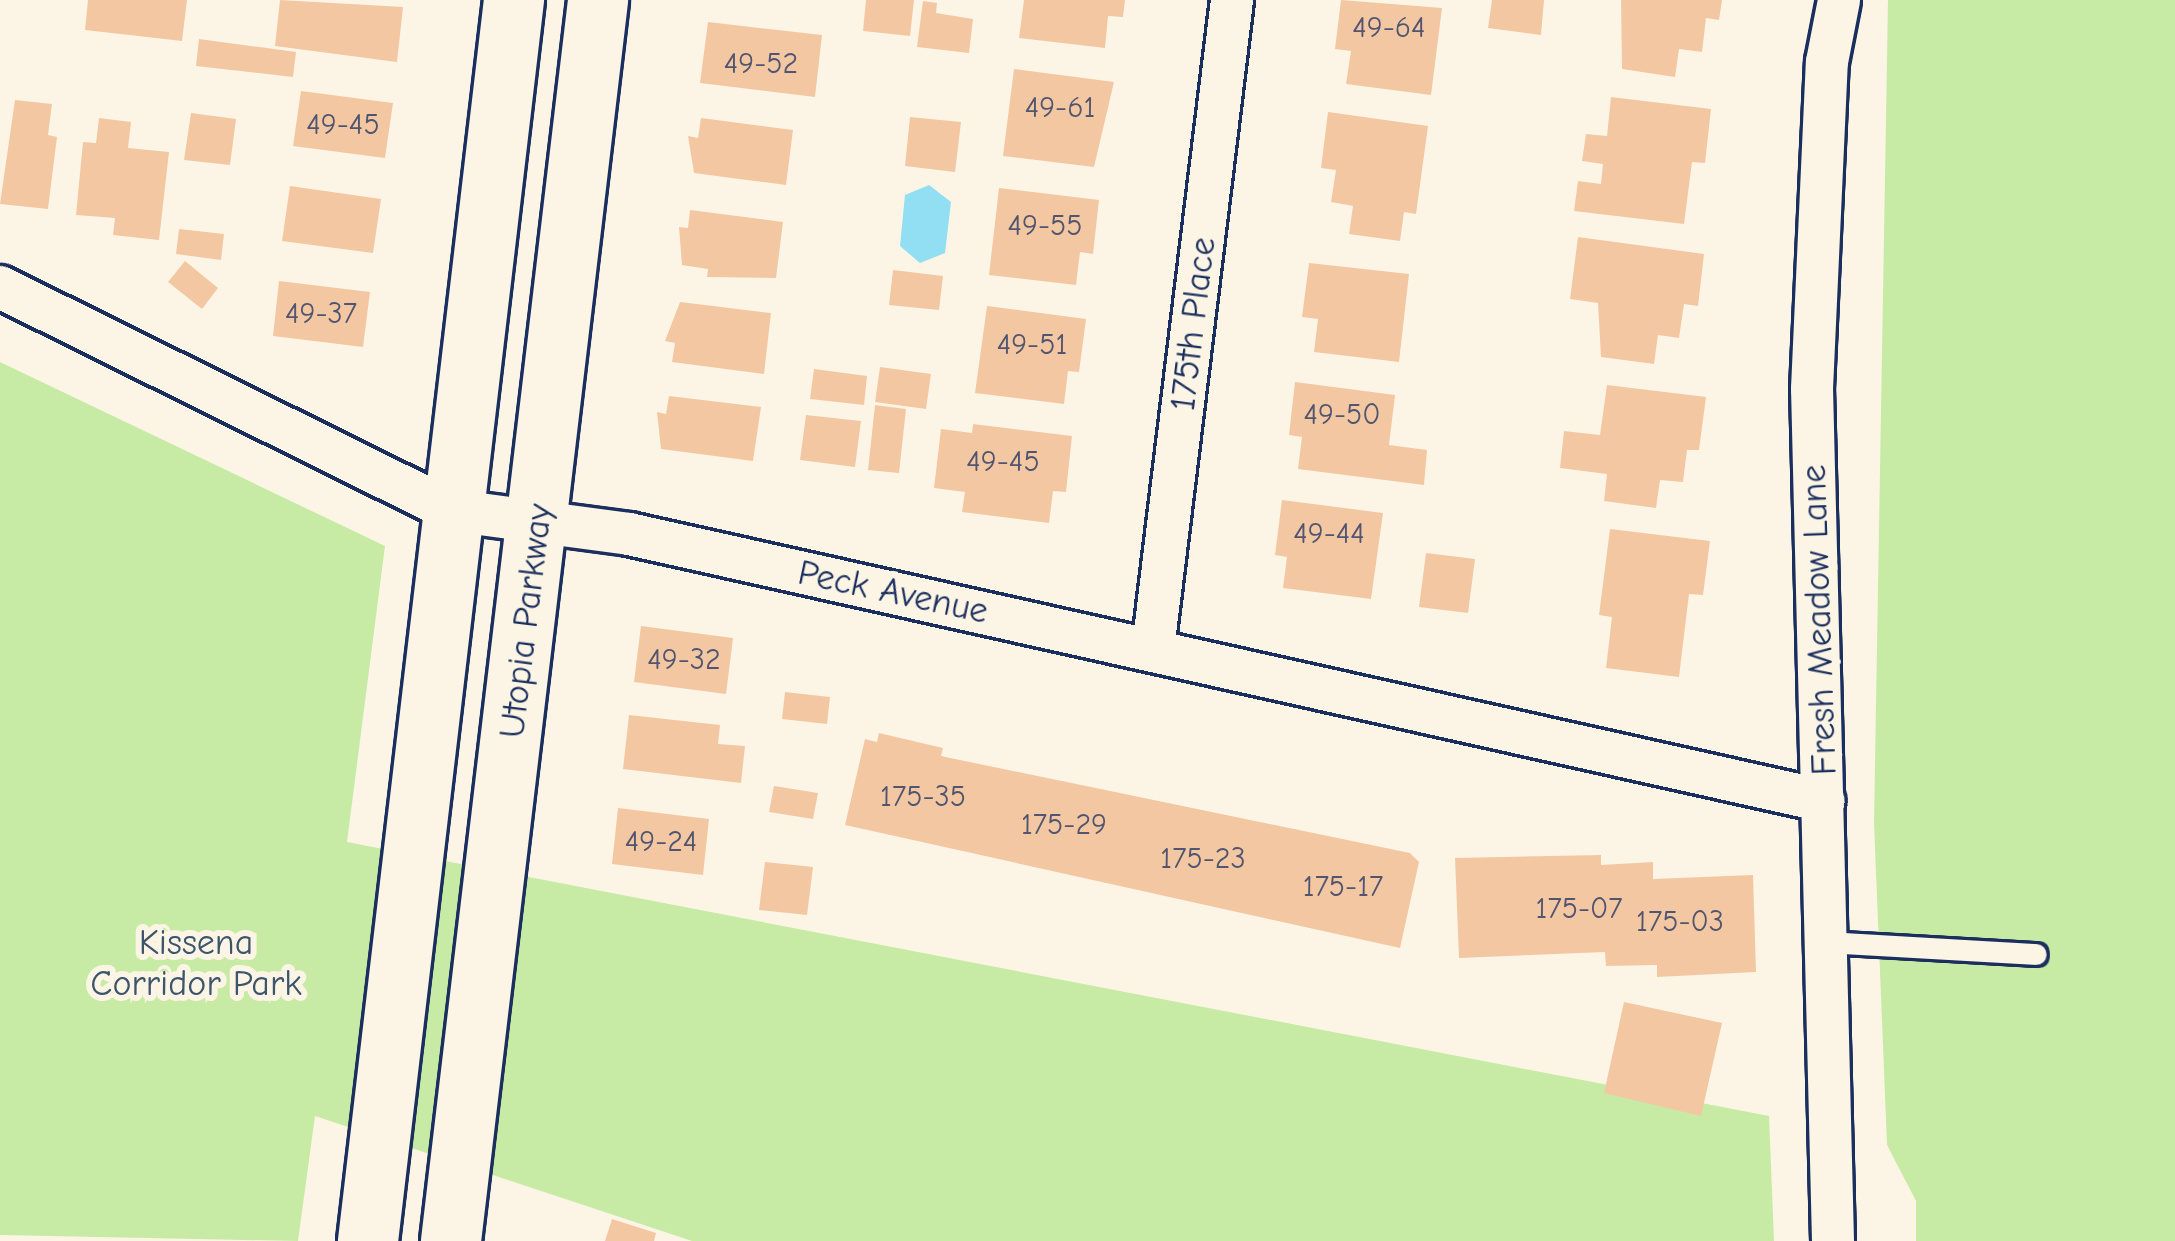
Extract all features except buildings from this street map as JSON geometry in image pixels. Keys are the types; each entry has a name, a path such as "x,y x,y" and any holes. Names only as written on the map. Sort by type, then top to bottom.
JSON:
{"main road":[{"path":"368,1241 450,510 514,0"},
{"name":"Utopia Parkway","path":"451,1241 598,0"}],"street":[{"name":"175th Place","path":"1153,649 1232,0"},
{"name":"Fresh Meadow Lane","path":"1833,1241 1812,389 1827,62 1839,0"},
{"name":"Peck Avenue","path":"0,286 450,510 538,519 1153,649 1824,801"}],"lane":[{"path":"1827,943 2036,955"}],"green space":[{"path":"1888,0 2175,0 2175,1241 1916,1241 1916,1201 1887,1145 1874,823"},
{"name":"Kissena Corridor Park","path":"0,362 385,546 347,842 1769,1116 1774,1241 692,1241 315,1116 298,1241 0,1235"}],"water":[{"path":"929,185 951,202 945,253 920,263 900,246 905,195"}]}
